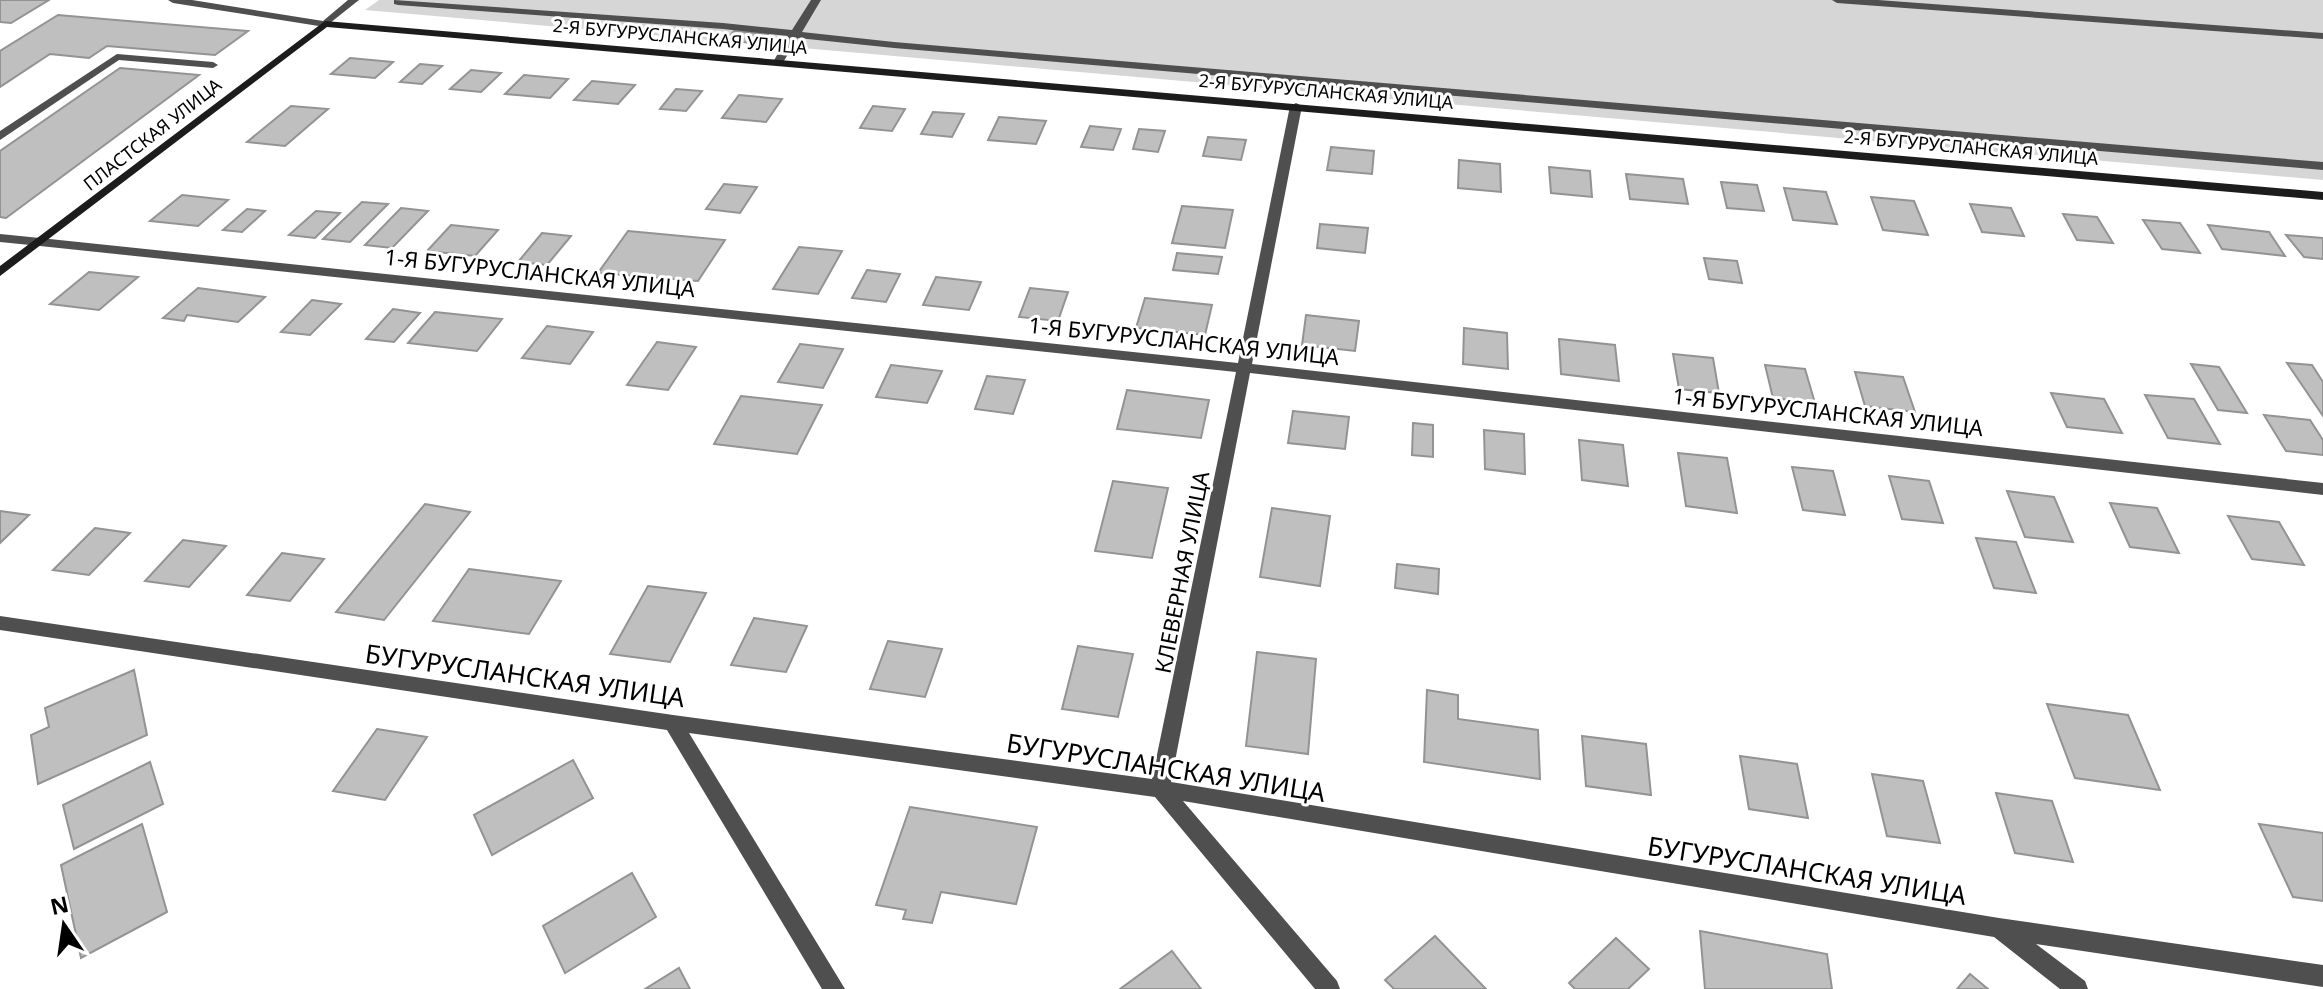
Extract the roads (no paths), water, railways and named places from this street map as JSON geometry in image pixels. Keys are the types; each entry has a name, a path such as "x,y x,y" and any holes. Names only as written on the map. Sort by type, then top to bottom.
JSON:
{"street":[{"path":"173,0 325,24 354,0"},
{"path":"401,0 398,2 723,26 795,36 2323,166"},
{"path":"778,62 816,0"},
{"path":"1837,0 2323,36"},
{"name":"2-Я БУГУРУСЛАНСКАЯ УЛИЦА","path":"325,24 2323,196"},
{"name":"ПЛАСТСКАЯ УЛИЦА","path":"0,272 325,24"},
{"path":"0,136 117,57 213,65"},
{"name":"КЛЕВЕРНАЯ УЛИЦА","path":"1160,789 1296,106"},
{"name":"1-Я БУГУРУСЛАНСКАЯ УЛИЦА","path":"0,238 1244,368 2323,489"},
{"name":"БУГУРУСЛАНСКАЯ УЛИЦА","path":"0,623 673,723 1160,789 1999,928 2323,976"},
{"path":"673,723 834,989"},
{"path":"1160,789 1329,989"},
{"path":"1999,928 2077,989"}]}
